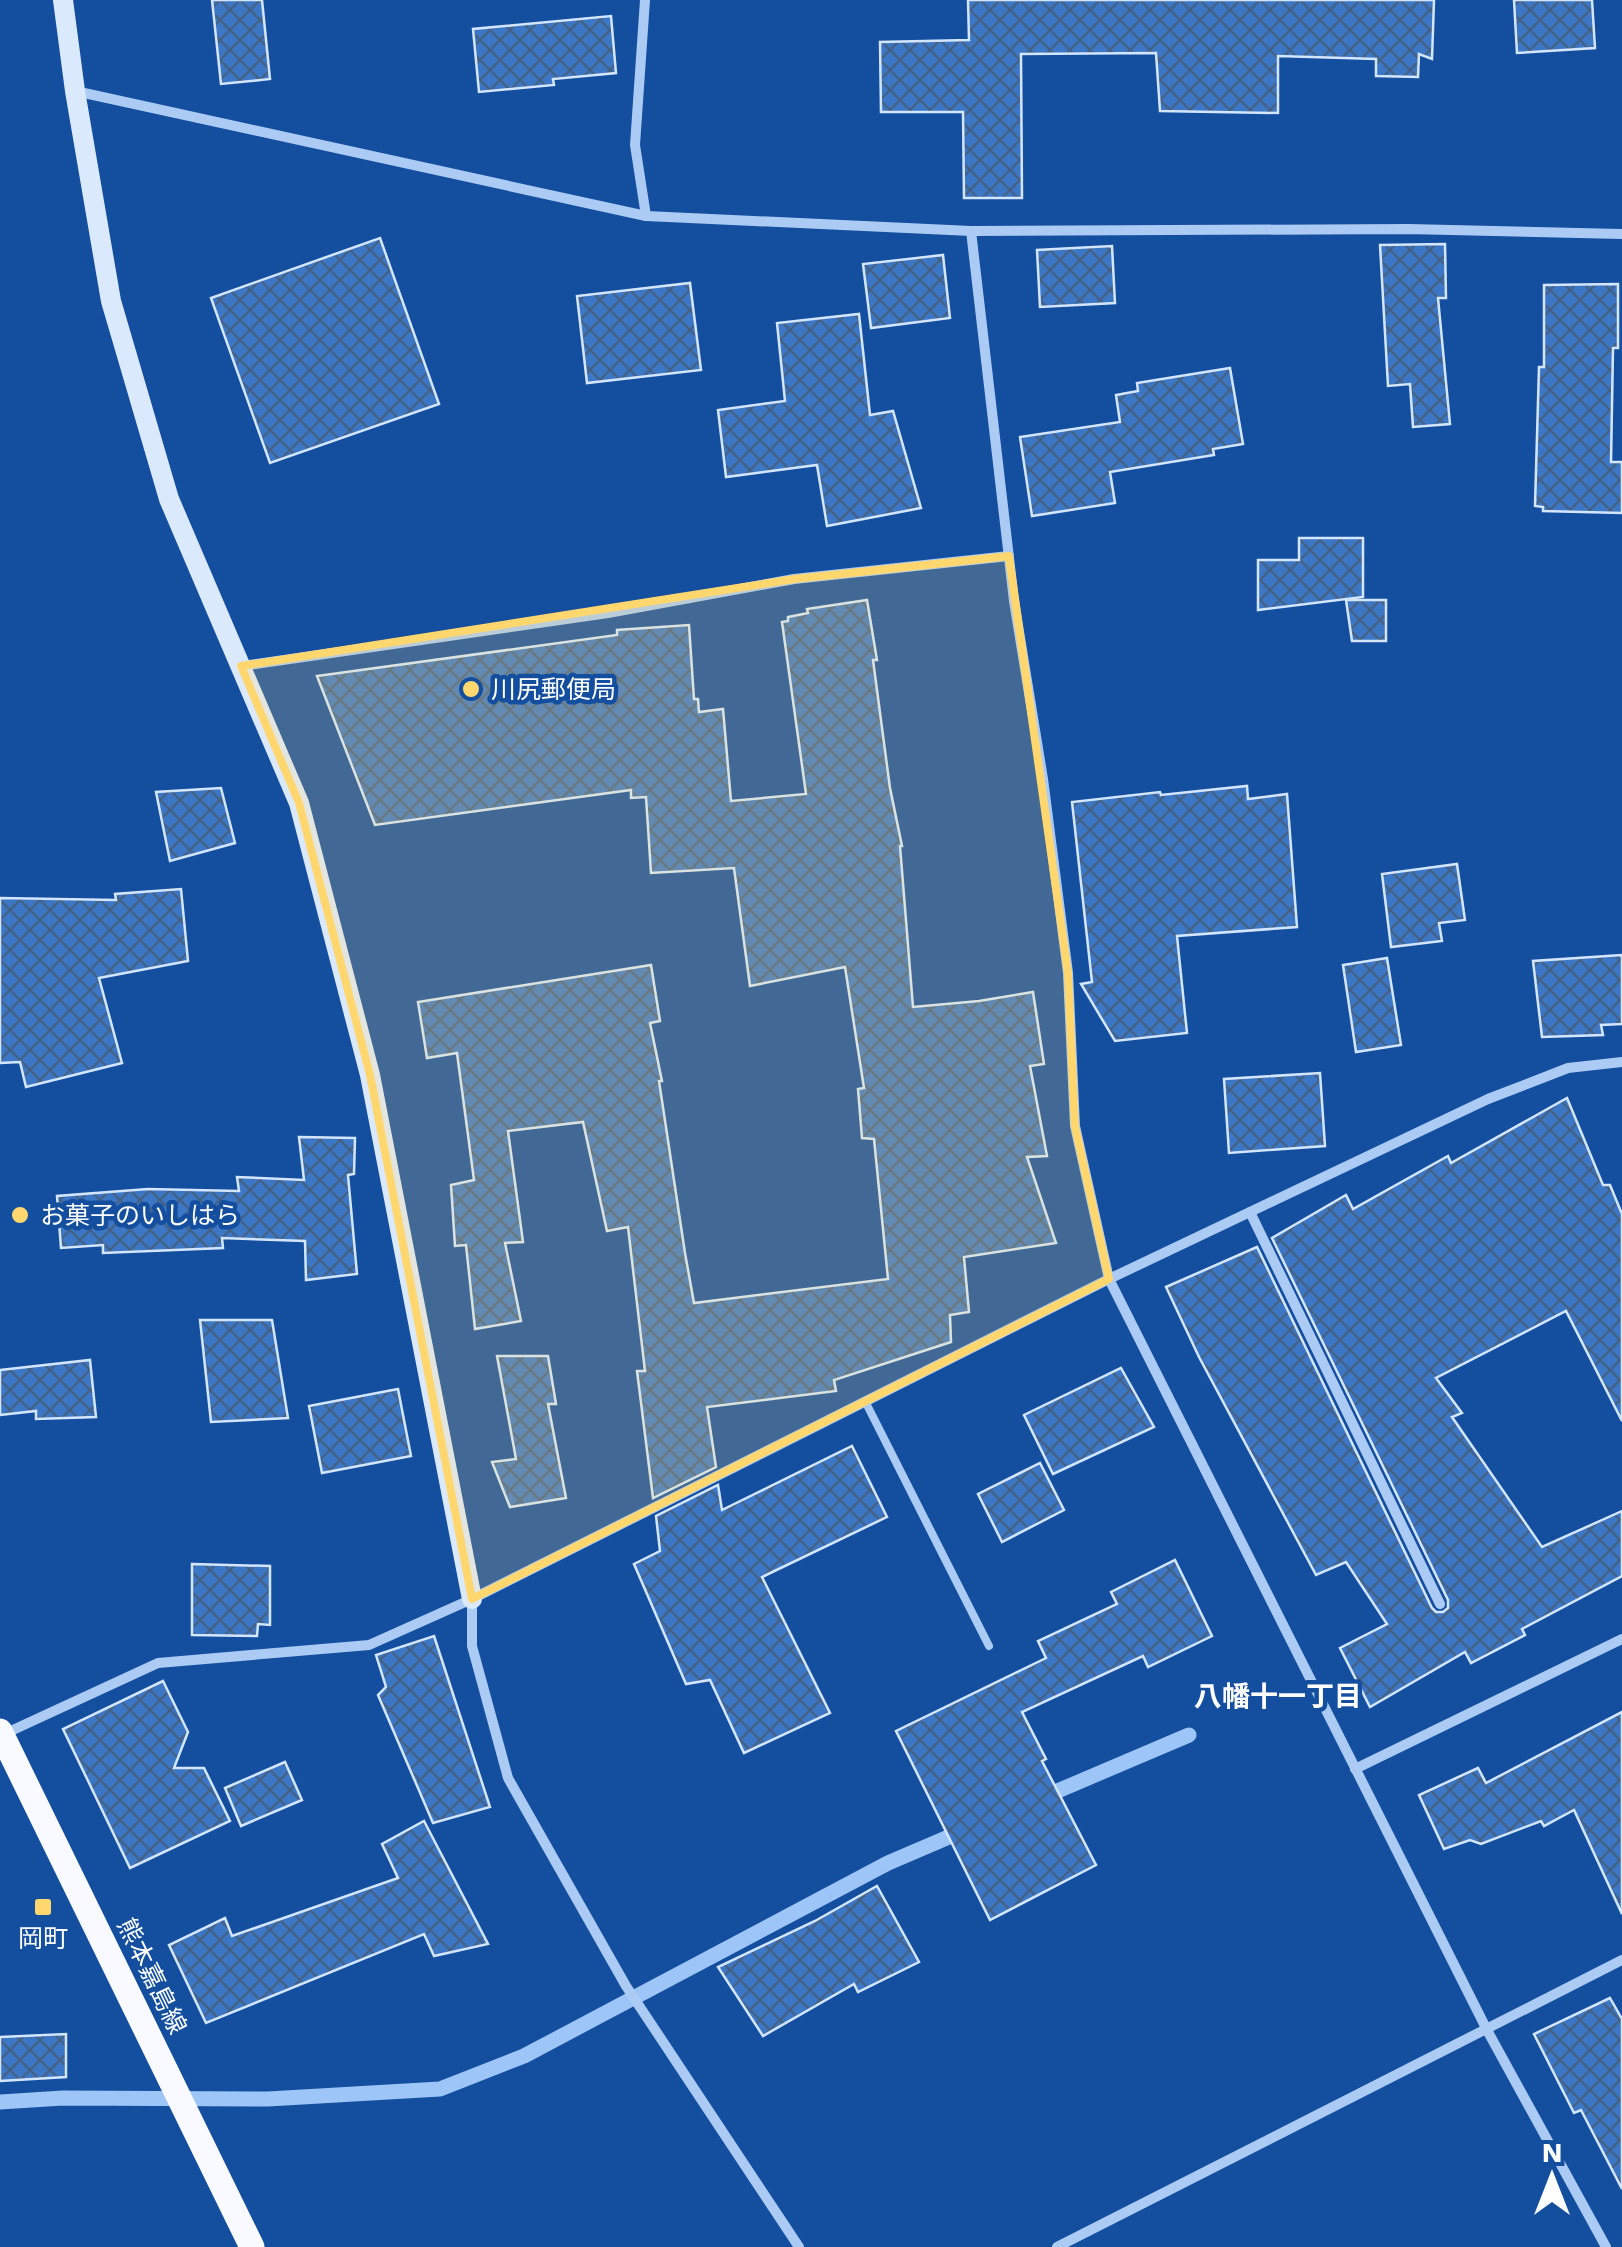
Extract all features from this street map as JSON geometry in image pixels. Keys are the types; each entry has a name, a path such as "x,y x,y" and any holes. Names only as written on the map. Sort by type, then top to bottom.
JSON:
{"main road":[{"name":"熊本嘉島線","path":"1,1733 252,2247"}],"street":[{"path":"62,0 111,301 169,499 300,803 370,1075 472,1599 472,1646 508,1778 626,1986 799,2247"},
{"path":"645,0 635,145 646,216"},
{"path":"75,91 646,216 971,231 1408,229 1622,234"},
{"path":"971,231 1009,556 1068,973 1075,1126 1109,1279 1487,2030 1606,2247"},
{"path":"241,666 608,612 794,579 1009,556"},
{"path":"1,1733 158,1664 369,1645 472,1599 1109,1279 1488,1098 1568,1068 1622,1062"},
{"path":"1250,1212 1440,1604"},
{"path":"1355,1769 1622,1639"},
{"path":"1057,2247 1622,1960"}],"lane":[{"path":"865,1401 988,1646"}],"highlighted area":[{"path":"1009,556 1068,973 1075,1126 1109,1279 472,1599 370,1075 299,803 241,666 794,579"}],"building":[{"path":"212,0 262,0 270,79 221,84"},
{"path":"968,0 1434,0 1432,59 1419,54 1418,77 1376,76 1376,59 1278,56 1278,113 1160,111 1156,53 1021,54 1022,198 964,198 963,112 881,112 880,42 969,40"},
{"path":"1514,0 1592,0 1595,48 1517,53"},
{"path":"611,16 616,73 553,79 554,85 479,92 473,29"},
{"path":"380,238 439,404 270,463 211,298"},
{"path":"1445,244 1446,298 1438,298 1450,424 1413,427 1410,384 1388,386 1380,245"},
{"path":"1112,246 1115,303 1040,307 1037,250"},
{"path":"943,255 950,318 871,328 863,264"},
{"path":"690,283 701,370 587,383 577,296"},
{"path":"1618,284 1611,462 1622,462 1622,513 1543,511 1543,507 1535,506 1539,367 1544,367 1544,285"},
{"path":"859,314 870,415 893,411 921,508 827,526 817,465 726,477 718,410 785,401 777,323"},
{"path":"1230,368 1243,444 1213,449 1214,455 1110,472 1115,503 1032,516 1020,437 1120,422 1116,395 1138,391 1137,383"},
{"path":"1299,538 1363,538 1363,597 1258,610 1258,560 1299,560"},
{"path":"867,600 890,788 902,846 913,1007 1033,992 1044,1064 1030,1066 1047,1156 1027,1157 1056,1243 964,1257 969,1312 950,1315 951,1342 834,1380 836,1391 707,1407 716,1467 653,1498 637,1371 645,1371 628,1227 607,1231 583,1122 508,1131 523,1242 505,1243 521,1321 475,1329 466,1245 455,1246 451,1185 474,1180 457,1053 427,1058 418,1002 651,965 660,1021 650,1023 694,1303 888,1279 874,1139 862,1138 858,1089 864,1088 845,967 750,986 734,868 651,873 646,797 631,798 631,790 375,825 317,676 617,635 617,630 689,625 694,699 698,699 699,712 723,709 731,801 806,794 782,622 808,613 807,609"},
{"path":"1346,600 1386,600 1386,641 1352,641"},
{"path":"1247,786 1248,799 1287,794 1297,927 1177,936 1187,1033 1115,1041 1081,984 1092,982 1072,802"},
{"path":"221,788 235,843 170,861 156,792"},
{"path":"1457,864 1465,920 1439,923 1442,941 1391,947 1382,874"},
{"path":"181,889 188,961 99,978 122,1063 26,1087 20,1062 0,1063 0,898 116,900 115,894"},
{"path":"1622,955 1622,1024 1601,1025 1603,1035 1542,1037 1533,961"},
{"path":"1387,958 1401,1045 1356,1052 1343,965"},
{"path":"1320,1073 1325,1146 1229,1153 1224,1079"},
{"path":"1567,1098 1603,1185 1610,1185 1622,1214 1622,1421 1566,1311 1436,1378 1462,1413 1452,1417 1542,1547 1622,1511 1622,1576 1522,1629 1525,1635 1471,1663 1465,1652 1370,1707 1340,1648 1387,1624 1346,1562 1316,1575 1199,1357 1166,1287 1257,1247 1432,1608 1443,1612 1448,1608 1448,1600 1272,1238 1346,1195 1353,1209 1448,1156 1451,1163"},
{"path":"299,1137 355,1138 354,1174 348,1175 357,1274 306,1280 305,1241 222,1238 223,1248 103,1253 103,1245 61,1248 57,1196 148,1189 239,1191 237,1177 304,1180"},
{"path":"200,1320 272,1320 288,1418 211,1422"},
{"path":"497,1356 548,1356 556,1404 548,1404 566,1498 510,1507 492,1462 516,1459"},
{"path":"90,1360 96,1417 36,1419 36,1411 0,1415 0,1370"},
{"path":"1121,1368 1154,1427 1053,1474 1024,1415"},
{"path":"398,1389 411,1456 322,1473 309,1406"},
{"path":"852,1446 887,1517 762,1577 830,1713 744,1753 710,1680 686,1684 634,1564 660,1551 656,1516 718,1485 722,1510"},
{"path":"1040,1463 1064,1510 1002,1542 978,1494"},
{"path":"1175,1560 1212,1636 1148,1667 1143,1656 1022,1712 1046,1759 1042,1761 1096,1865 990,1920 896,1731 1046,1658 1038,1641 1117,1604 1111,1592"},
{"path":"192,1564 270,1566 270,1625 258,1624 257,1636 192,1635"},
{"path":"434,1636 490,1807 433,1823 378,1695 386,1687 376,1655"},
{"path":"163,1681 188,1732 174,1768 204,1768 230,1821 130,1868 63,1729"},
{"path":"1622,1712 1622,1914 1574,1810 1544,1826 1541,1821 1481,1844 1470,1840 1444,1849 1419,1795 1478,1768 1486,1783"},
{"path":"285,1762 302,1800 241,1826 225,1788"},
{"path":"424,1821 488,1944 434,1956 424,1934 206,2023 169,1945 225,1918 232,1936 398,1878 382,1844"},
{"path":"877,1886 919,1962 858,1992 854,1984 763,2036 718,1967 815,1921"},
{"path":"1610,1998 1622,2019 1622,2189 1581,2110 1574,2113 1534,2034"},
{"path":"66,2034 66,2077 0,2081 0,2037"}],"waterway":[{"path":"1041,1798 1189,1735"},
{"path":"0,2102 63,2098 268,2099 440,2089 524,2056 888,1863 965,1830"}],"place":[{"name":"川尻郵便局","path":"471,689"},
{"name":"お菓子のいしはら","path":"20,1215"},
{"name":"岡町","path":"43,1907"}],"district":[{"name":"八幡十一丁目","path":"1278,1696"}]}
